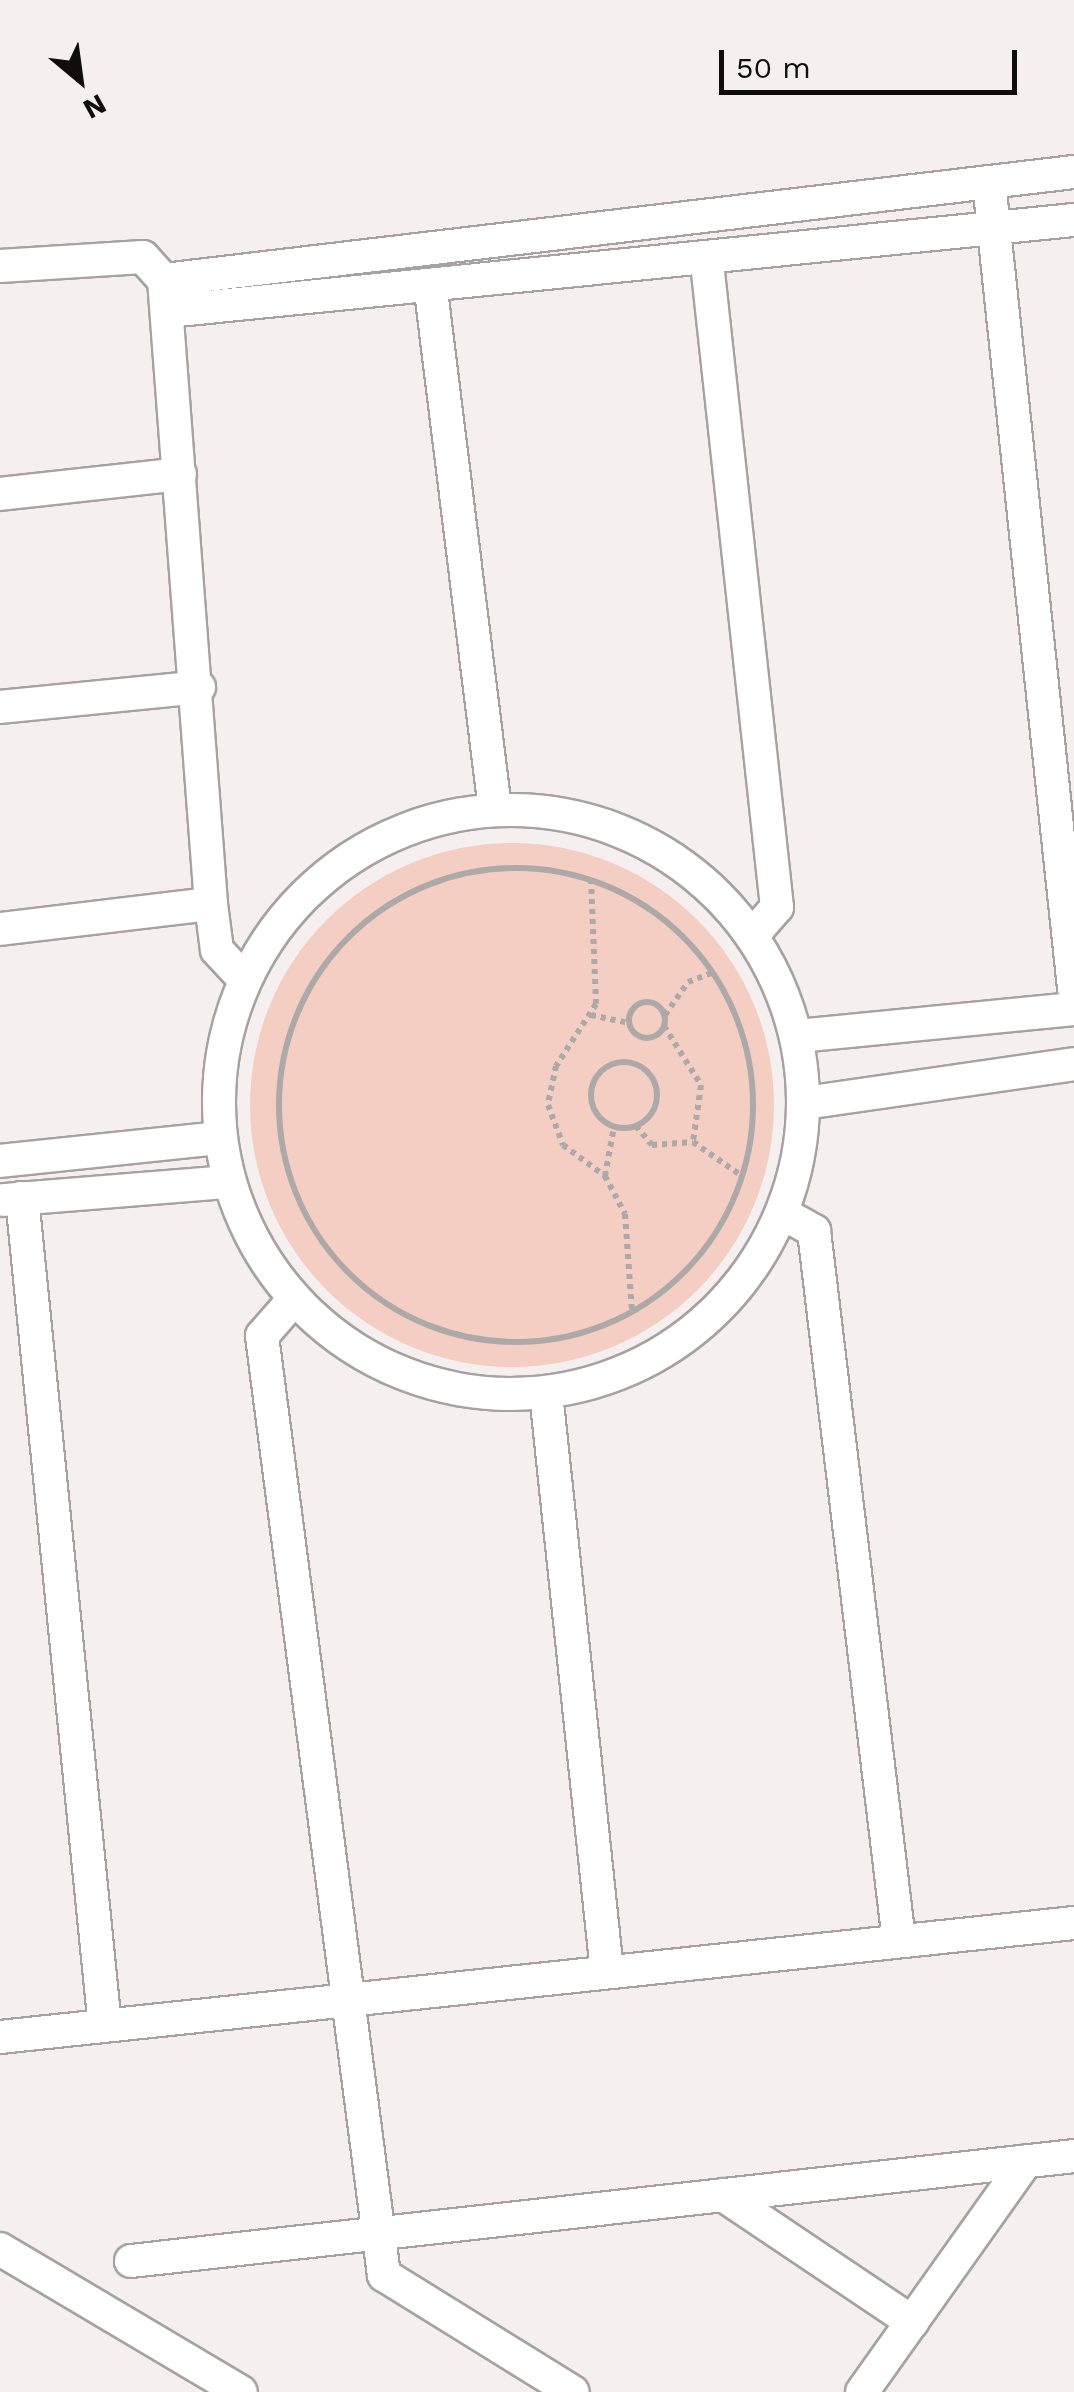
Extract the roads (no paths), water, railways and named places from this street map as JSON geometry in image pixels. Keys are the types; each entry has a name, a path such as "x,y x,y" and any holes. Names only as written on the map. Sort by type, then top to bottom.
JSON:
{"street":[{"path":"166,295 1074,172"},
{"path":"989,182 1074,988"},
{"path":"166,295 431,290 708,263 1074,220"},
{"path":"0,266 142,258 166,295 199,687 211,904 218,950 244,979"},
{"path":"708,263 776,906 754,932"},
{"path":"431,290 495,809"},
{"path":"0,494 180,474"},
{"path":"0,707 199,687"},
{"path":"495,809 561,812 625,831 683,864 754,932 798,1036 804,1103 782,1214 752,1268 700,1324 606,1379 546,1393 430,1384 376,1363 294,1299 251,1239 228,1182 219,1138 221,1056 244,979 321,879 374,843 495,809"},
{"path":"0,928 211,904"},
{"path":"798,1036 1074,1008"},
{"path":"804,1103 1074,1064"},
{"path":"0,1161 219,1138"},
{"path":"104,2026 11,1199 228,1182"},
{"path":"782,1214 814,1232 899,1941"},
{"path":"294,1299 262,1336 342,2000 384,2275 574,2392"},
{"path":"546,1393 607,1971"},
{"path":"0,2037 1074,1923"},
{"path":"132,2261 1074,2156"},
{"path":"862,2392 1026,2161"},
{"path":"723,2195 912,2322"},
{"path":"0,2249 242,2392"}]}
